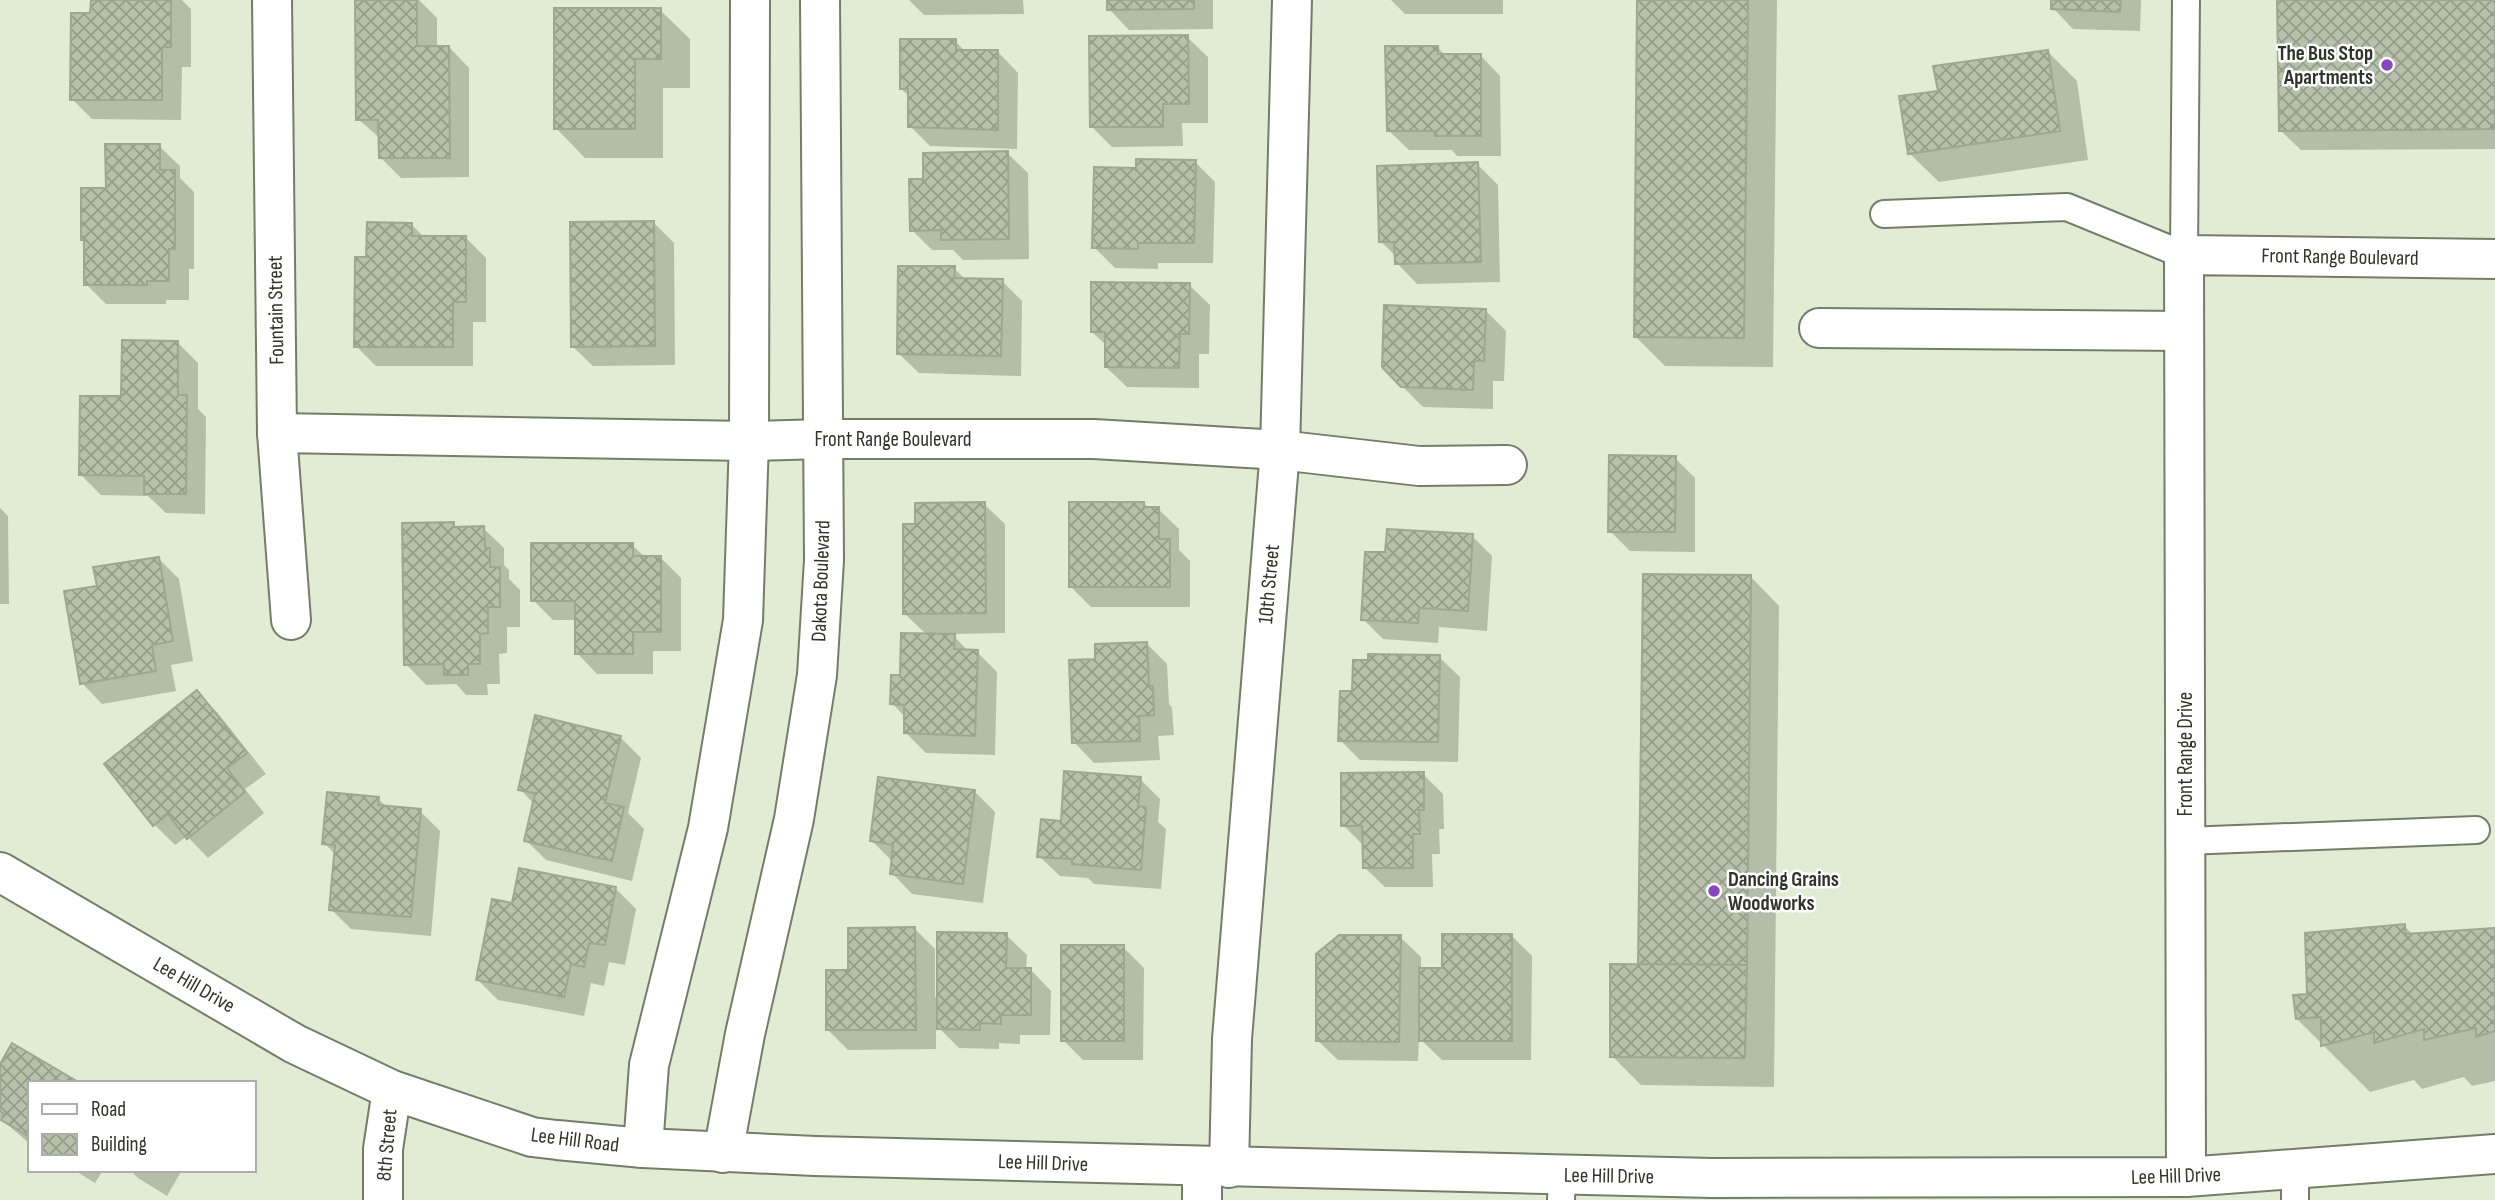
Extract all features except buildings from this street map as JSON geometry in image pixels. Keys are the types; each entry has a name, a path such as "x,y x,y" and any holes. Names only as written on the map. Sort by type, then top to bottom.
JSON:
{"street":[{"name":"Fountain Street","path":"272,0 277,433 290,620"},
{"path":"643,1148 649,1065 708,828 743,620 750,441 750,0"},
{"name":"Dakota Boulevard","path":"723,1153 745,1034 794,819 817,675 824,560 820,0"},
{"name":"10th Street","path":"1211,1178 1231,1039 1280,450 1292,0"},
{"name":"Front Range Boulevard","path":"2184,255 2495,259"},
{"name":"Front Range Drive","path":"2184,255 2185,841 2208,1184"},
{"path":"1819,328 2183,331"},
{"name":"Front Range Boulevard","path":"277,433 750,441 1094,439 1280,450 1419,466 1507,465"},
{"name":"Lee Hill Drive","path":"0,872 295,1044 393,1090"},
{"name":"Lee Hill Road","path":"393,1090 532,1137 723,1153"},
{"name":"8th Street","path":"383,1200 383,1149 393,1090"},
{"name":"Lee Hill Drive","path":"723,1153 1211,1178 1562,1187 1712,1178 1941,1189 2295,1185 2495,1154"}],"lane":[{"path":"1884,214 2067,207 2184,255 2186,0"},
{"path":"2185,841 2476,830"}],"place":[{"name":"The Bus Stop Apartments","path":"2387,65"},
{"name":"Dancing Grains Woodworks","path":"1714,891"}]}
